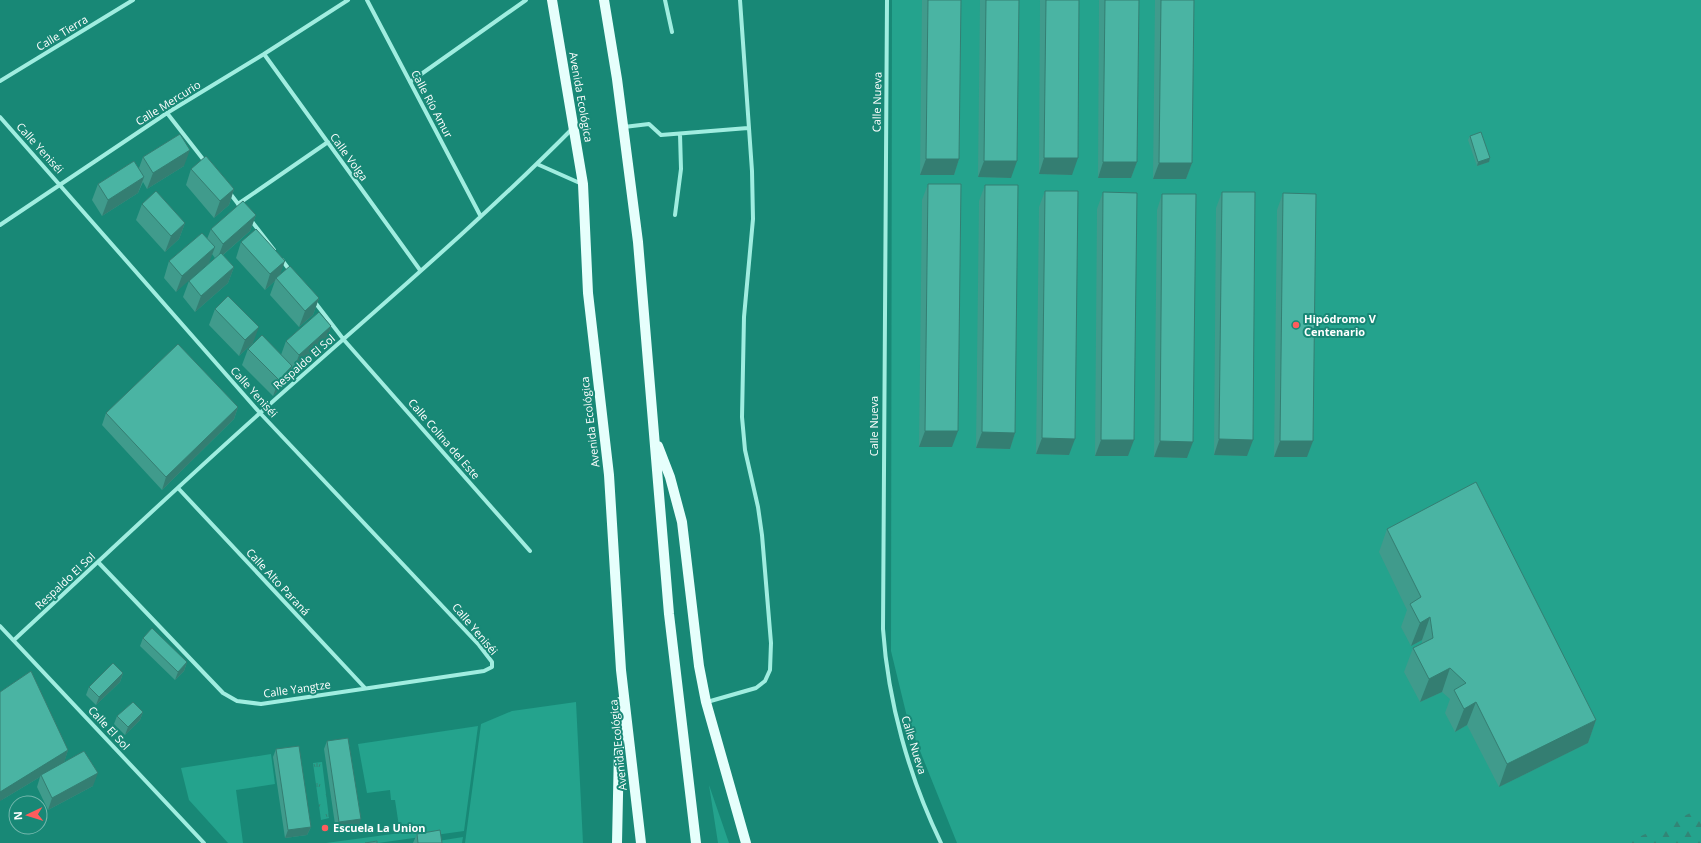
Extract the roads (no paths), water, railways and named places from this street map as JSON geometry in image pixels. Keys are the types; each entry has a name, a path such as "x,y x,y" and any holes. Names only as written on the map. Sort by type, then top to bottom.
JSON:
{"main road":[{"name":"Avenida Ecológica","path":"552,0 583,184 588,293 609,475 621,670 641,843"},
{"path":"604,0 624,127 638,242 670,630 696,843"},
{"path":"653,435 670,477 682,522 699,666 706,702 746,843"},
{"path":"617,843 621,670"}],"street":[{"name":"Calle Tierra","path":"0,81 133,0"},
{"name":"Calle Mercurio","path":"0,225 167,113 264,54 348,0"},
{"name":"Calle Río Amur","path":"367,0 480,216"},
{"path":"410,82 526,0"},
{"path":"665,0 672,32"},
{"path":"706,702 756,688 765,681 770,670 771,643 762,535 758,507 745,450 742,417 744,317 753,219 752,171 740,0"},
{"name":"Calle Nueva","path":"887,0 883,629 886,663 894,709 927,813 941,843"},
{"name":"Calle Volga","path":"264,54 420,270"},
{"path":"167,113 209,167"},
{"name":"Calle Yeniséi","path":"0,117 260,413 479,645 492,662 492,667 484,671"},
{"path":"624,127 649,124 660,134 680,134 748,128"},
{"name":"Respaldo El Sol","path":"14,640 260,413 344,340 537,164 574,126"},
{"path":"675,215 681,169 680,134"},
{"path":"238,204 328,142"},
{"path":"537,164 583,184"},
{"path":"223,186 296,278"},
{"name":"Calle Colina del Este","path":"310,296 344,340 530,551"},
{"name":"Calle Alto Paraná","path":"178,488 365,688"},
{"name":"Calle Yangtze","path":"98,562 223,693 237,701 262,704 484,671"},
{"name":"Calle El Sol","path":"0,626 204,843"}],"place":[{"name":"Hipódromo V Centenario","path":"1296,325"},
{"name":"Escuela La Union","path":"325,828"}]}
